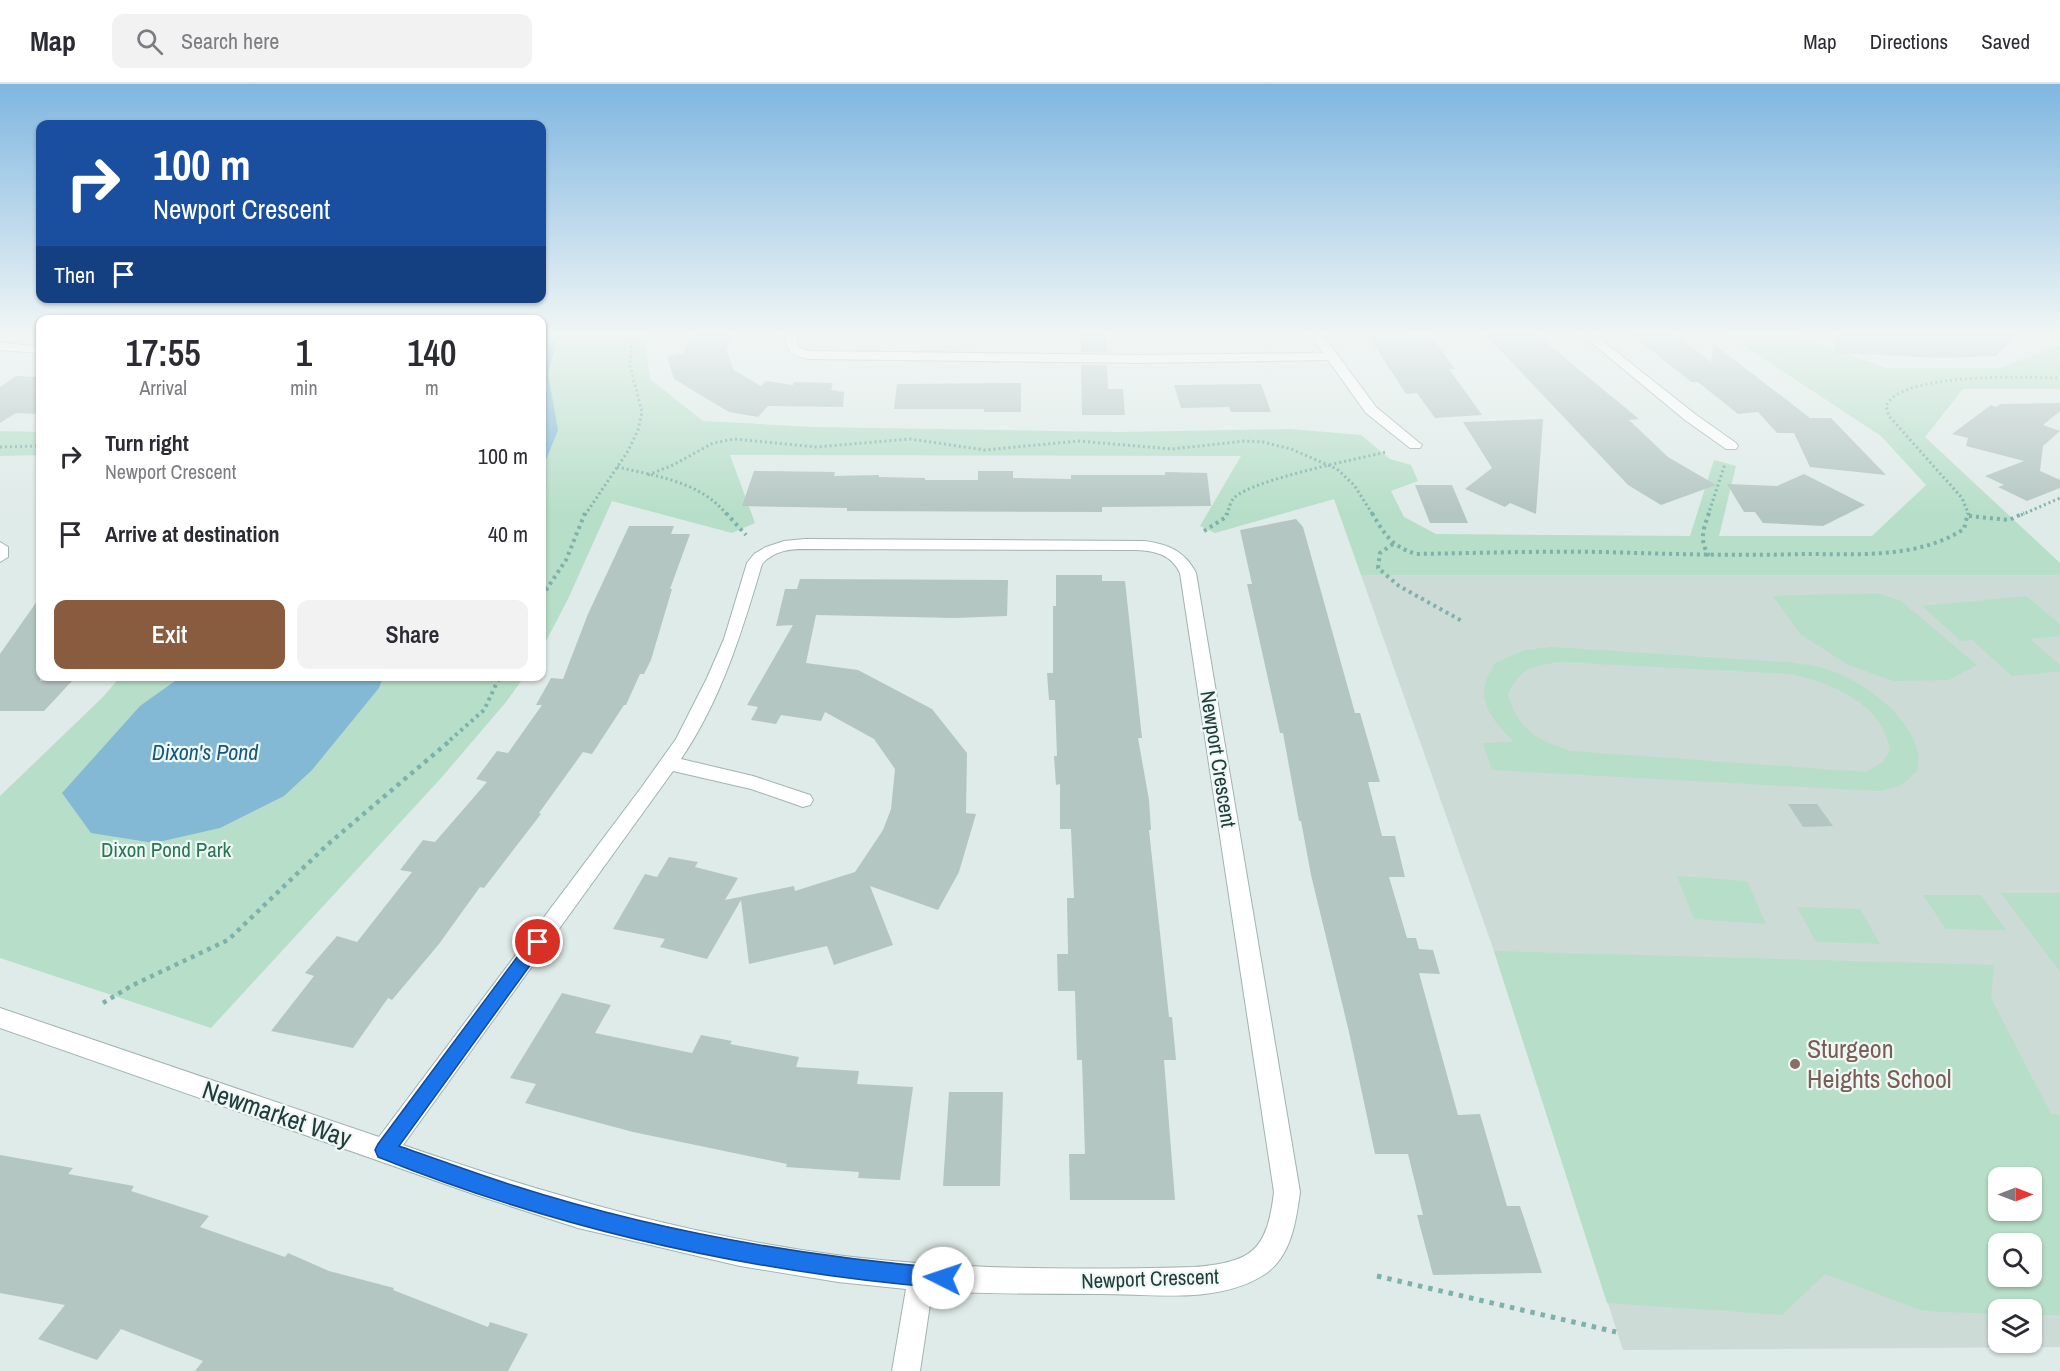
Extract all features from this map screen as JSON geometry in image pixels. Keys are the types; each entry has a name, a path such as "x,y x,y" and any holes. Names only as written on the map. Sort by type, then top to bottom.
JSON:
{"street":[{"path":"1360,394 1377,417 1415,445"},
{"path":"1662,394 1731,446"},
{"name":"Newport Crescent","path":"384,1150 669,763 695,721 716,678 732,639 755,563 769,550 786,545 805,544 1136,545 1167,549 1178,556 1185,566 1287,1192 1283,1229 1269,1254 1253,1267 1223,1278 1205,1281 1021,1282 921,1277"},
{"path":"0,547 0,556"},
{"path":"669,763 753,783 804,800"},
{"name":"Newmarket Way","path":"0,1018 516,1196 663,1236 815,1264 921,1277"},
{"path":"906,1371 921,1277"}],"path":[{"path":"546,590 567,558 592,501 617,467 639,429 642,408 636,394"},
{"path":"648,475 681,462 712,443 735,439 816,447 910,440 985,450 1078,441 1172,449 1255,441 1291,448 1330,465 1350,480 1380,531 1393,544 1406,552 1434,555 1601,552 1709,556 1834,556 1907,550 1934,545 1964,529 1969,516 1962,498 1894,423 1887,410 1888,401 1896,394"},
{"path":"0,447 36,446"},
{"path":"1709,556 1702,545 1702,534 1731,446"},
{"path":"1203,531 1226,517 1232,500 1244,490 1330,465 1386,452"},
{"path":"617,467 696,490 715,498 737,528 746,535"},
{"path":"1969,516 2009,520 2060,498"},
{"path":"1393,544 1379,552 1378,568 1399,586 1462,621"},
{"path":"103,1003 131,986 228,940 327,845 387,796 484,710 498,681"},
{"path":"1377,1276 1616,1332"}],"shaded area":[{"name":"Sturgeon Heights School","path":"1361,575 2060,575 2060,1347 2042,1347 2042,1299 1988,1299 1988,1347 1623,1350 1494,951"}],"green space":[{"path":"546,394 669,394 703,421 814,427 1118,432 1291,429 1361,435 1390,459 1411,465 1418,481 1391,491 1404,517 1436,534 1690,536 1714,460 1736,466 1719,536 1872,536 1926,485 1881,436 1817,394 1959,394 1925,437 2060,563 2060,575 1361,575 1334,499 1215,533 1200,526 1241,456 730,455 755,523 732,533 612,501 568,599 546,641"},
{"path":"0,431 36,432 36,455 0,456"},
{"path":"1878,593 1901,601 1977,665 1949,680 1894,681 1848,665 1800,634 1773,596"},
{"path":"2026,596 2060,624 2060,636 2030,639 2060,665 2060,671 2012,676 1972,640 1961,641 1922,606"},
{"path":"1552,647 1811,665 1846,677 1862,686 1902,720 1918,752 1917,772 1900,786 1879,791 1492,770 1483,743 1514,742 1488,709 1484,693 1486,682 1495,663 1525,650","holes":["1561,662 1792,674 1839,690 1866,708 1877,720 1885,734 1890,750 1883,762 1866,772 1571,751 1530,732 1517,716 1508,694 1518,678 1529,669"]},
{"name":"Dixon Pond Park","path":"117,681 521,681 442,777 211,1028 0,958 0,796 103,697"},
{"path":"1677,876 1747,881 1766,924 1694,919"},
{"path":"2001,893 2060,893 2060,972"},
{"path":"1923,895 1981,895 2006,930 1946,929"},
{"path":"1797,907 1860,909 1880,944 1816,942"},
{"path":"1494,951 1994,965 1991,998 2051,1114 2060,1114 2060,1315 2042,1315 2042,1299 1988,1299 1988,1314 1923,1311 1825,1274 1782,1315 1607,1303"}],"water":[{"path":"546,394 552,394 558,430 546,460"},
{"name":"Dixon's Pond","path":"175,681 382,681 379,688 312,770 284,796 220,828 154,843 91,833 62,793 140,706"}],"building":[{"path":"0,394 36,394 36,414 16,413 0,423"},
{"path":"699,394 844,394 843,407 768,406 758,417 729,412"},
{"path":"896,394 1021,394 1021,412 984,412 984,409 894,409"},
{"path":"1082,394 1123,394 1125,415 1082,415"},
{"path":"1177,394 1265,394 1271,412 1231,412 1229,407 1181,408"},
{"path":"1418,394 1467,394 1482,415 1435,418"},
{"path":"1542,394 1609,394 1639,419 1629,420 1668,457 1716,485 1661,505 1628,485"},
{"path":"1713,394 1779,394 1810,418 1831,418 1886,475 1810,467 1794,433 1777,433 1758,412 1738,414"},
{"path":"2060,403 2060,411 2043,425 2060,431 2043,446 2040,471 2060,480 2060,488 2027,501 1998,487 2004,485 1985,476 2024,461 1966,446 1968,438 1952,434 1991,405 1996,407 2000,404"},
{"path":"1543,419 1536,514 1510,503 1505,507 1465,489 1492,468 1463,422"},
{"path":"754,471 835,472 834,476 879,475 879,477 925,478 925,480 978,480 978,471 1013,471 1013,478 1071,479 1071,475 1207,473 1211,506 1102,507 1102,512 847,511 847,508 742,506"},
{"path":"1804,474 1865,505 1823,526 1763,523 1755,512 1744,512 1727,484 1777,486"},
{"path":"1415,485 1452,485 1468,523 1430,523"},
{"path":"1296,519 1303,527 1355,713 1360,713 1380,782 1368,782 1382,836 1395,836 1405,877 1389,877 1407,938 1416,938 1419,949 1433,950 1440,974 1419,973 1458,1115 1480,1114 1507,1206 1520,1206 1542,1273 1433,1275 1417,1215 1423,1215 1408,1154 1375,1154 1349,1032 1311,875 1301,821 1299,821 1283,733 1280,733 1247,584 1252,584 1240,530"},
{"path":"629,526 674,526 671,534 690,534 670,589 672,589 651,660 644,674 640,674 626,705 592,754 583,752 539,813 541,814 484,888 480,887 439,944 392,1000 388,998 353,1048 271,1031 314,976 305,973 337,936 357,942 412,872 400,870 423,840 435,842 487,782 476,779 497,751 508,753 542,705 536,705 551,678 563,679 588,614"},
{"path":"1056,575 1102,575 1102,581 1125,581 1142,738 1138,738 1149,800 1151,830 1149,830 1169,1017 1172,1017 1176,1060 1164,1060 1175,1200 1070,1200 1069,1154 1085,1154 1082,1060 1077,1060 1075,991 1058,991 1057,954 1068,954 1067,898 1074,898 1071,829 1060,829 1060,784 1056,785 1054,756 1057,756 1055,700 1049,700 1047,673 1053,673 1053,606 1056,606"},
{"path":"800,579 1008,580 1007,616 955,618 816,615 806,663 858,670 932,709 967,753 966,813 976,814 959,872 938,910 870,886 893,945 834,965 827,946 749,964 741,900 707,959 660,947 665,939 613,929 645,874 657,877 669,857 698,862 695,867 738,878 725,900 794,886 795,891 855,872 883,830 891,809 895,769 874,739 825,712 821,721 781,715 776,724 751,720 758,707 747,705 793,625 776,626 785,589 797,589"},
{"path":"36,603 36,681 72,681 44,711 0,711 0,654"},
{"path":"1788,804 1817,804 1833,826 1803,827"},
{"path":"562,993 611,1005 595,1033 692,1053 701,1035 732,1041 730,1044 799,1057 796,1067 859,1071 857,1084 913,1087 900,1180 858,1178 859,1172 786,1167 787,1164 633,1132 525,1103 536,1084 510,1078"},
{"path":"949,1092 1003,1092 1000,1186 943,1186"},
{"path":"0,1155 73,1168 68,1174 134,1186 131,1191 209,1216 200,1227 285,1257 288,1253 329,1271 394,1288 393,1290 488,1327 490,1322 528,1334 508,1371 195,1371 203,1361 121,1329 97,1360 38,1339 65,1305 0,1293"}],"place":[{"name":"Sturgeon Heights School","path":"1795,1064"}],"route":[{"path":"538,942 384,1150 516,1196 608,1223 663,1236 867,1272 943,1278"}]}
